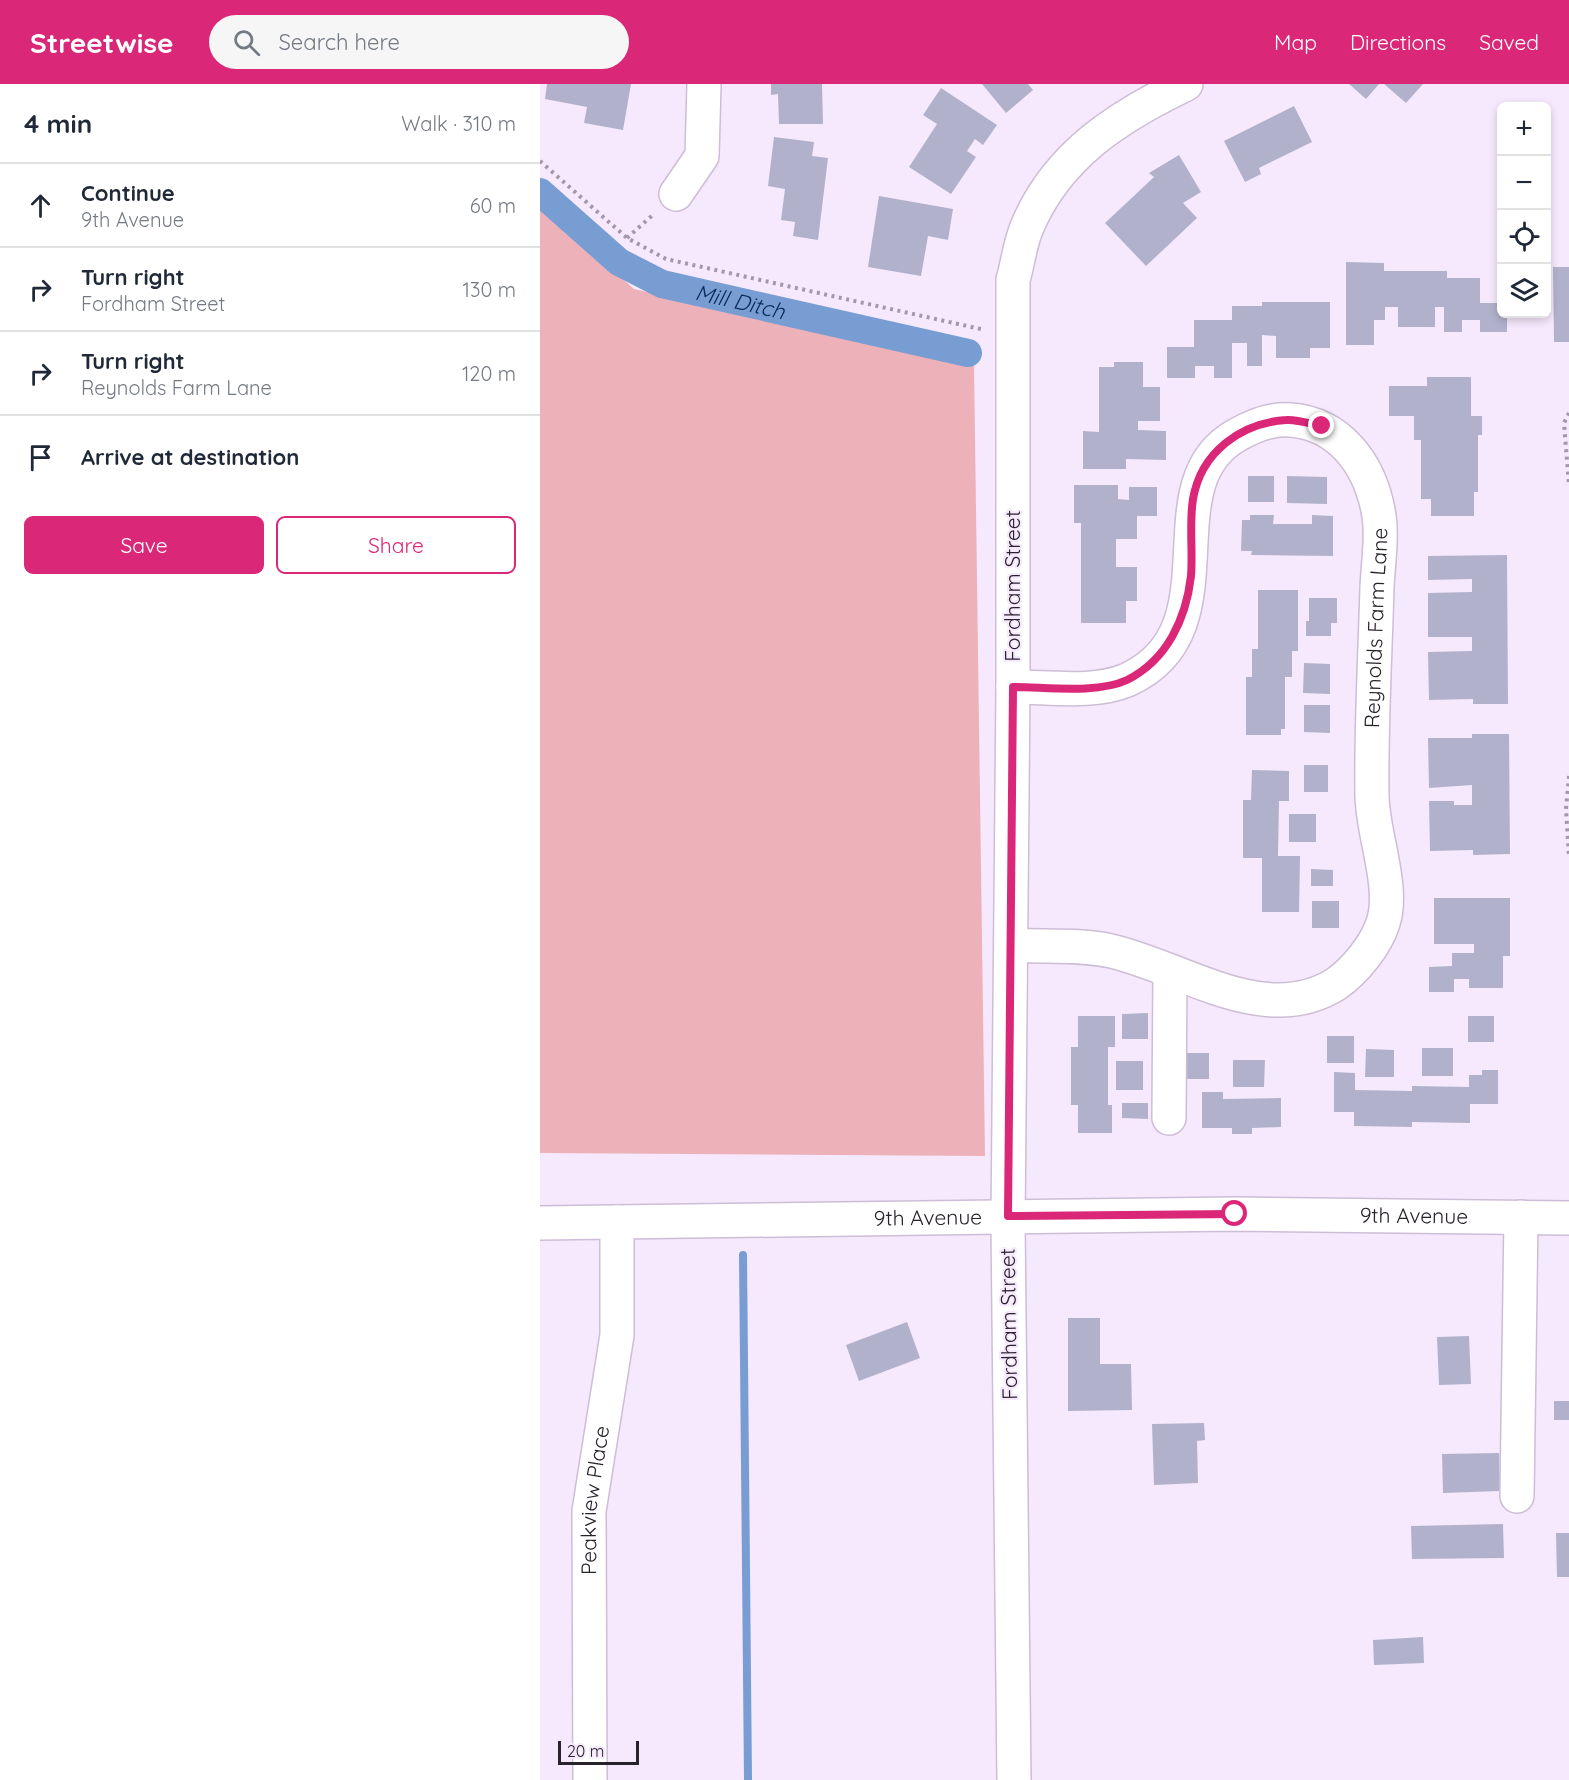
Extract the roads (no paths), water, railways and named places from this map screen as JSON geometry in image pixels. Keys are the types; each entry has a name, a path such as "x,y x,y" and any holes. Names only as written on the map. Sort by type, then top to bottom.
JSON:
{"street":[{"path":"675,194 702,156 704,84"},
{"name":"Fordham Street","path":"1014,1780 1008,1216 1012,945 1013,280 1026,228 1051,180 1094,136 1145,103 1186,84"},
{"name":"Reynolds Farm Lane","path":"1012,945 1110,951 1251,998 1279,1001 1316,996 1340,981 1369,950 1384,921 1385,893 1371,800 1379,516 1364,470 1338,436 1322,426 1288,419 1254,425 1225,441 1207,462 1193,498 1191,577 1182,618 1169,644 1150,665 1125,681 1089,688 1013,687"},
{"path":"1169,1118 1170,971"},
{"name":"9th Avenue","path":"540,1223 1235,1214 1569,1218"},
{"path":"1516,1496 1521,1217"},
{"name":"Peakview Place","path":"590,1780 589,1511 617,1335 617,1222"}],"waterway":[{"name":"Mill Ditch","path":"540,192 619,262 662,284 968,353"},
{"path":"743,1255 748,1780"}]}
